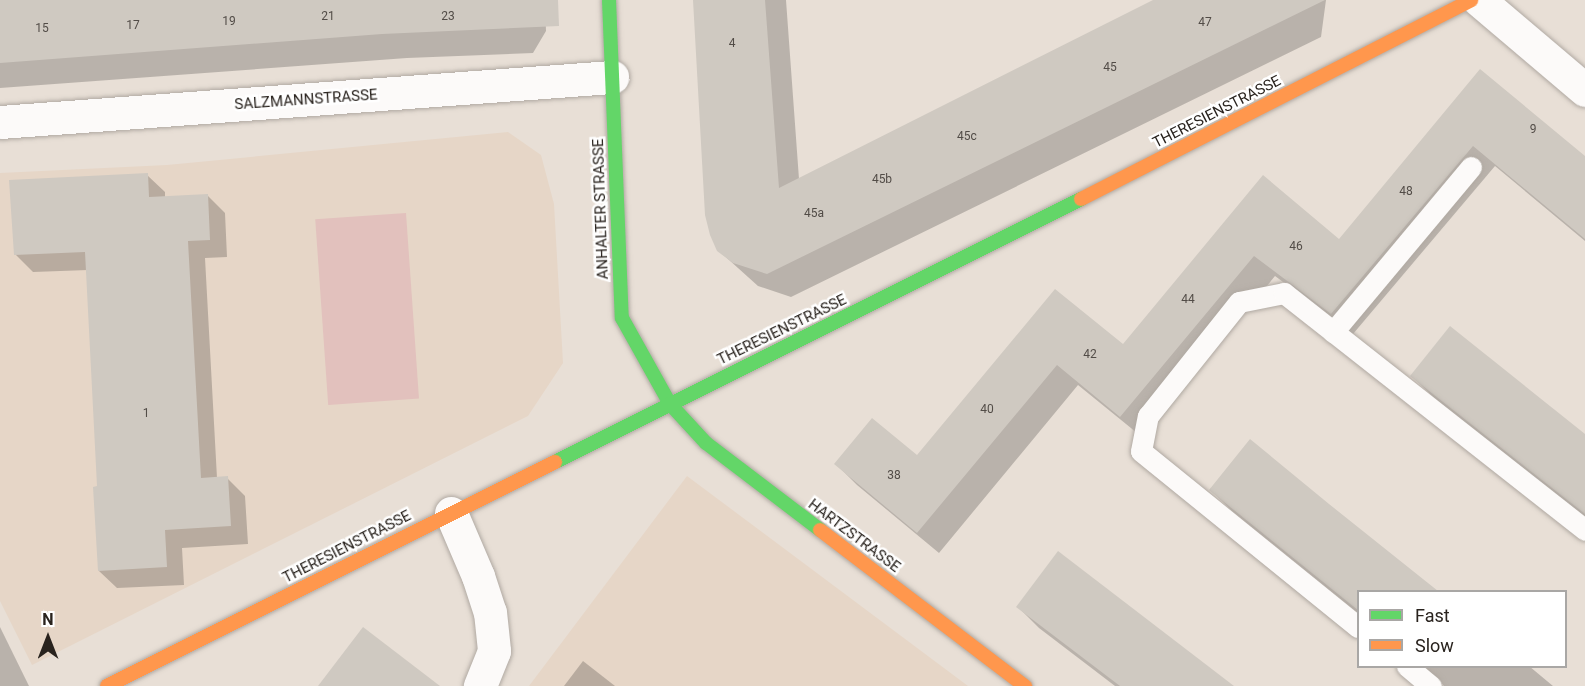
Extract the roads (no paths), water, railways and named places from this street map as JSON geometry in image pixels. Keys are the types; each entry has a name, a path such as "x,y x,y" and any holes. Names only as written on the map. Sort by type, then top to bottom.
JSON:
{"main road":[{"name":"ANHALTER STRASSE","path":"609,0 622,318 670,404"},
{"name":"THERESIENSTRASSE","path":"107,686 984,248 1471,0"},
{"name":"HARTZSTRASSE","path":"670,404 706,443 1025,686"}],"street":[{"path":"1479,0 1585,90"},
{"name":"SALZMANNSTRASSE","path":"0,122 612,77"},
{"path":"451,513 490,612 494,651 480,686"}],"lane":[{"path":"1333,332 1471,167"},
{"path":"1357,625 1141,450 1148,416 1239,302 1284,293 1585,530"},
{"path":"1409,668 1431,686"}]}
